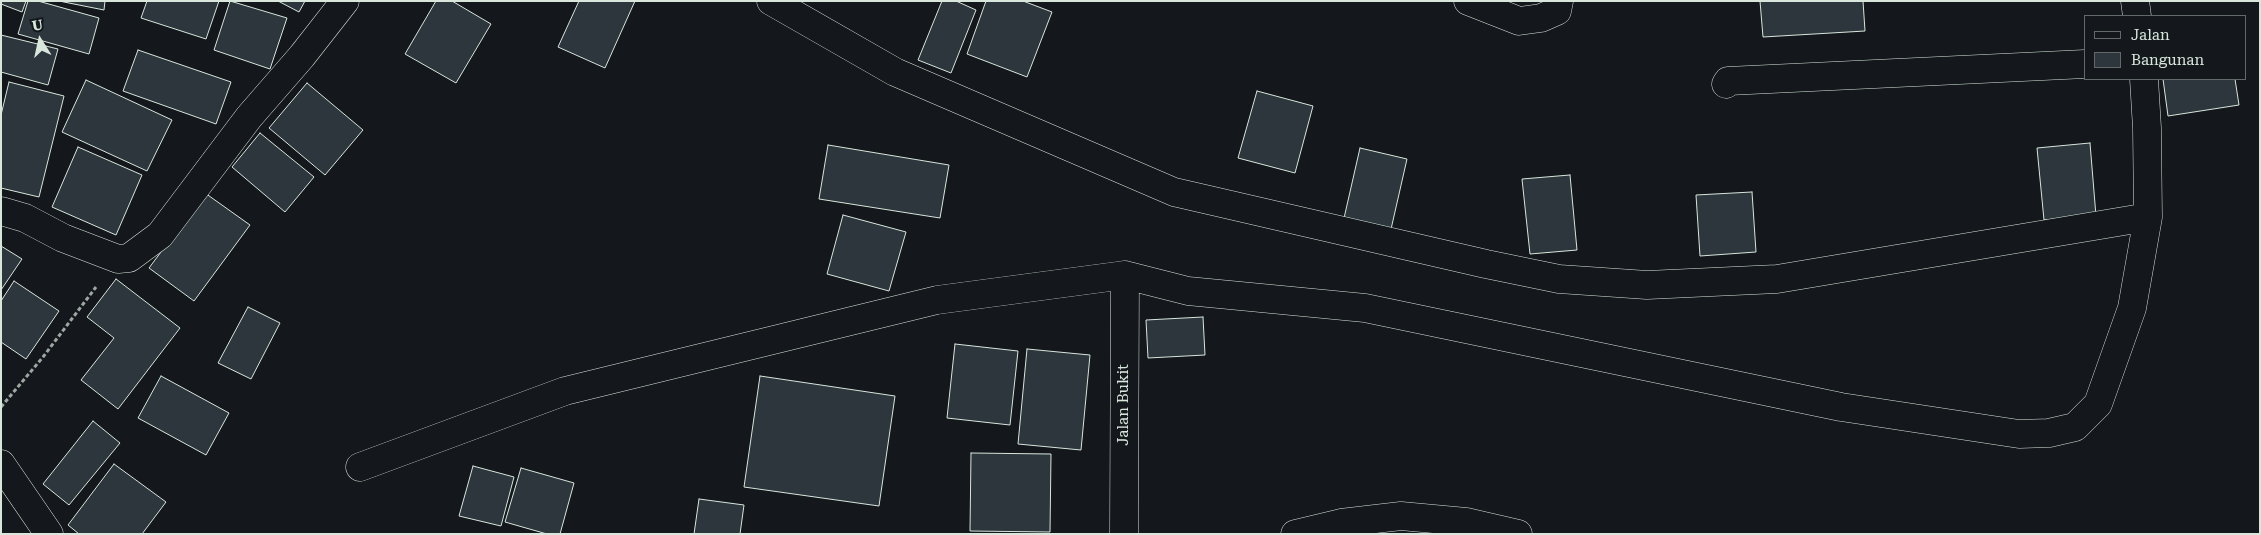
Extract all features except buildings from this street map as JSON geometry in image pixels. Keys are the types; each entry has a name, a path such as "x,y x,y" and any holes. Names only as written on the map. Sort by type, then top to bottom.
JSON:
{"street":[{"path":"1,210 25,218 63,238 118,259 129,258 160,235 249,117 302,56 345,1"},
{"path":"771,1 895,72 1174,192 1559,279 1647,286 1776,279 2148,217"},
{"path":"1468,1 1519,21 1541,18 1557,11 1559,1"},
{"path":"2135,1 2137,15"},
{"path":"1726,84 1728,81 2084,64"},
{"path":"360,467 565,391 937,300 1125,275 1188,291 1365,308 1841,407 2019,434 2049,433 2075,427 2098,404 2132,308 2148,217 2147,128 2144,80"},
{"name":"Jalan Bukit","path":"1124,534 1125,275"},
{"path":"1,464 49,534"},
{"path":"1295,534 1341,522 1401,516 1466,522 1518,534"}],"path":[{"path":"1,407 43,357 118,259"}]}
